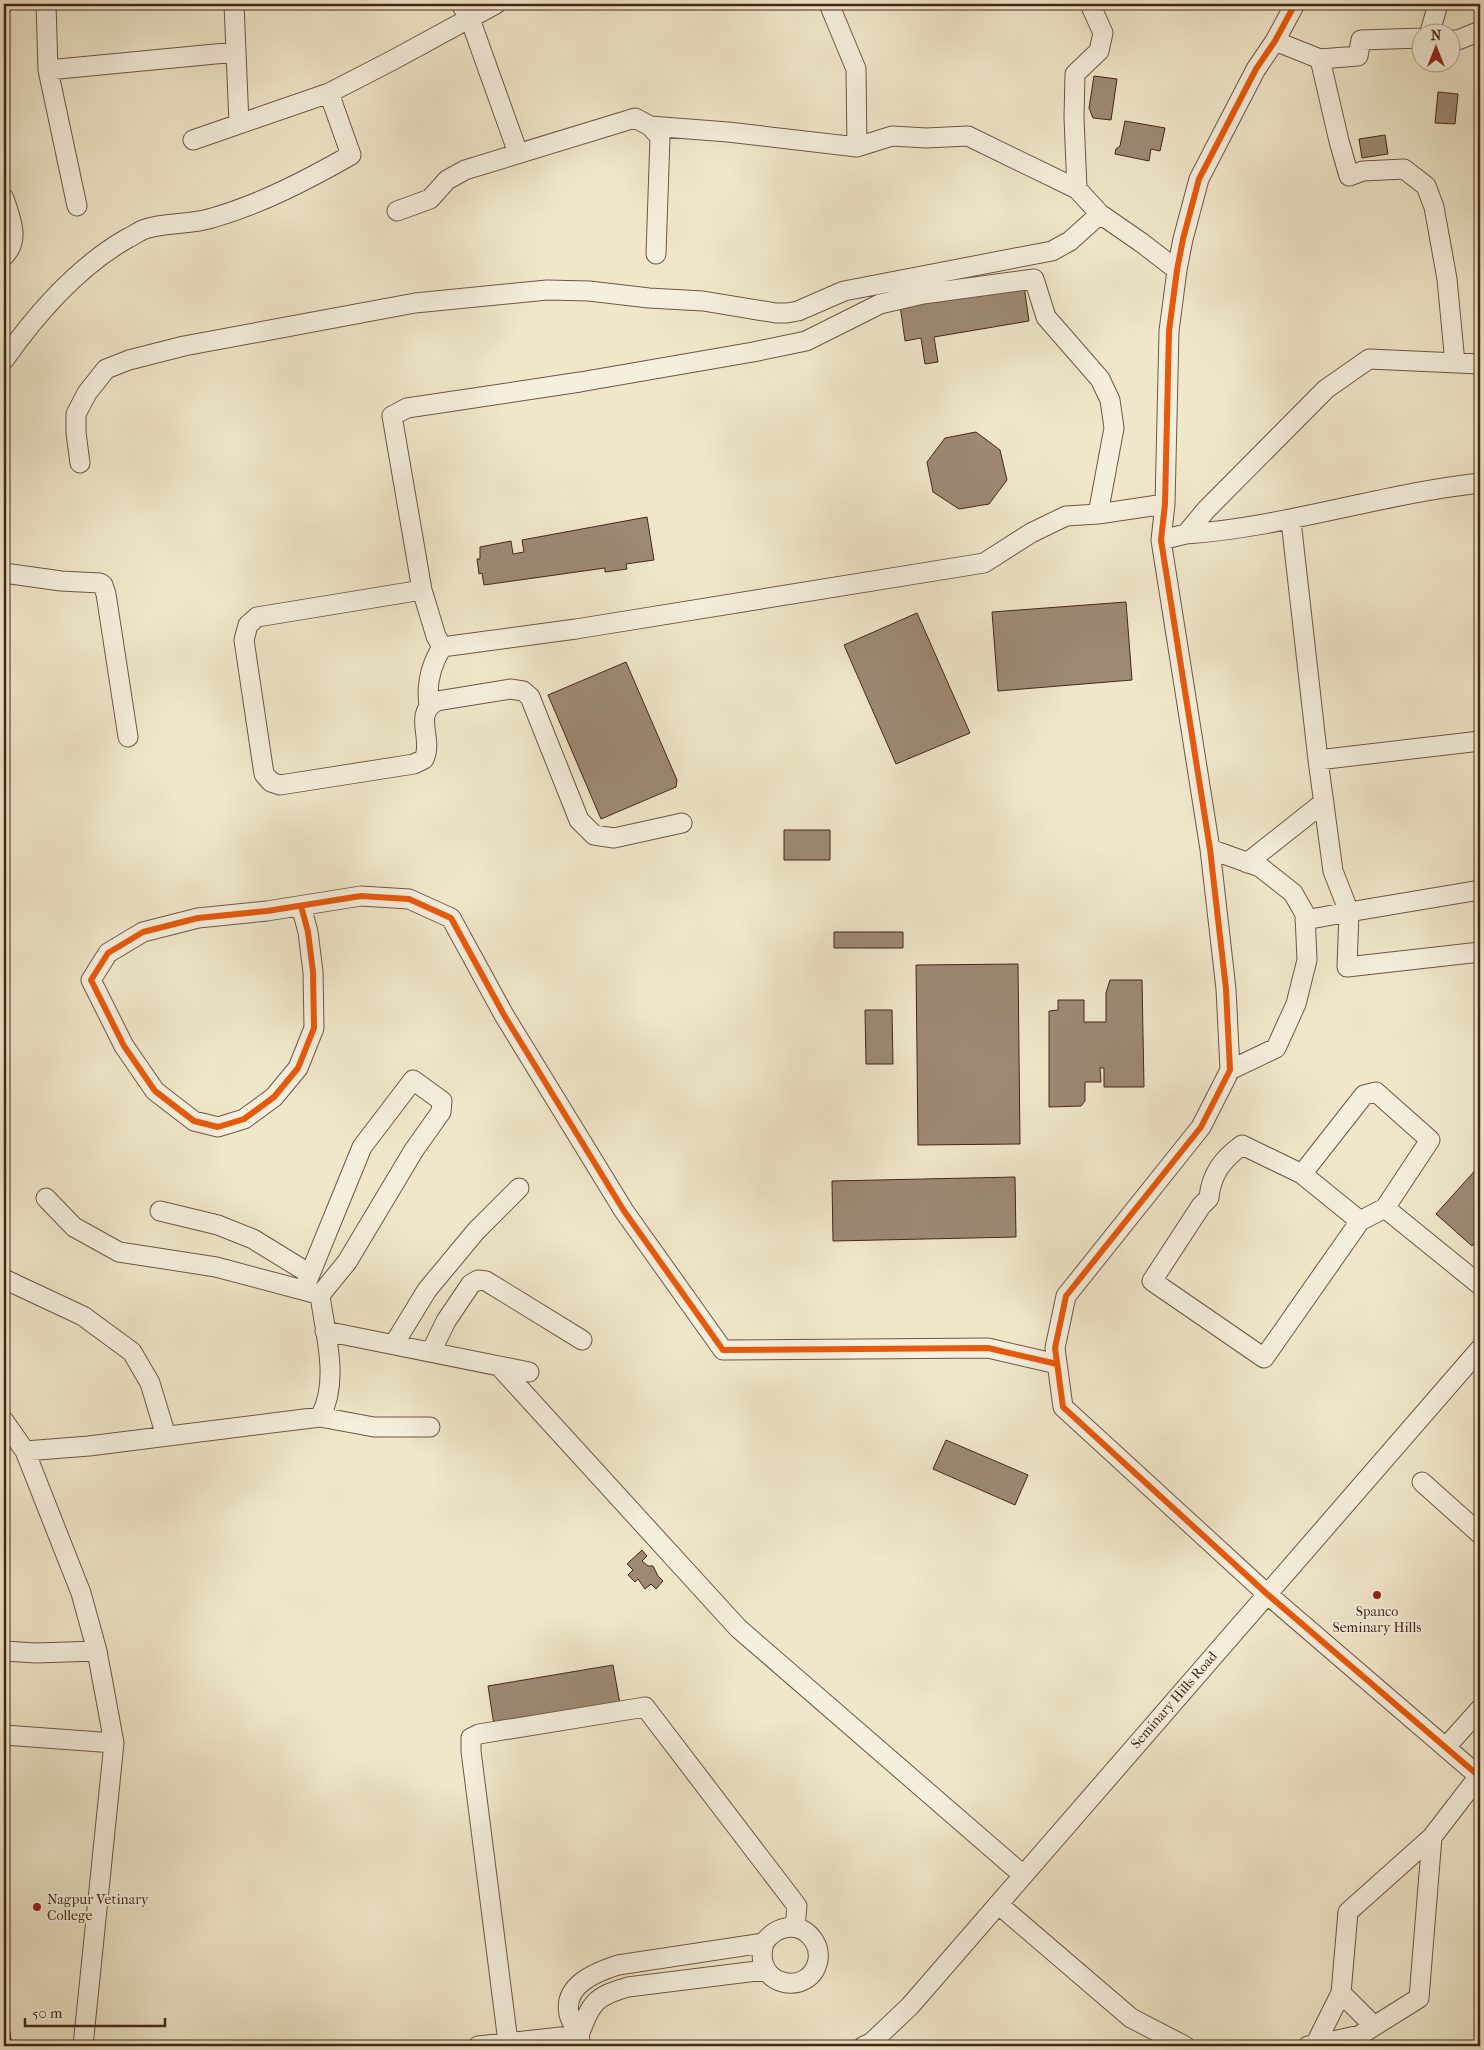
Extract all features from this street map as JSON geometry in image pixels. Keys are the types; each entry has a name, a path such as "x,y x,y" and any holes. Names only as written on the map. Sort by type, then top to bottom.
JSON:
{"street":[{"path":"46,4 48,70 77,206"},
{"path":"234,4 239,124"},
{"path":"193,140 329,93 465,11 496,4"},
{"path":"829,4 856,69 857,147"},
{"path":"1077,189 1074,118 1076,74 1099,51 1103,33 1090,4"},
{"path":"1295,4 1275,41 1256,69 1199,179 1176,270 1169,331 1165,504 1161,540 1210,849 1226,989 1230,1070 1201,1127 1066,1296 1055,1348 1063,1407 1267,1594 1480,1776 1432,1836 1348,1912 1341,1993 1311,2046"},
{"path":"1433,22 1438,4"},
{"path":"465,11 518,153"},
{"path":"1462,38 1480,31"},
{"path":"1275,41 1320,59 1358,56 1361,40 1412,38"},
{"path":"48,70 236,52"},
{"path":"1320,59 1339,142 1349,176 1363,171 1404,169 1426,186 1434,207 1447,279 1455,363"},
{"path":"4,360 26,330 63,288 110,248 145,229 211,219 250,205 319,173 351,155 329,93"},
{"path":"397,211 430,199 447,180 458,173 635,118 650,126 660,137 656,254"},
{"path":"650,126 728,132 857,147 892,136 926,138 968,136 1077,189 1100,214 1142,243 1176,270"},
{"path":"4,198 14,231 14,240 10,250 4,256"},
{"path":"80,463 76,414 87,393 106,369 129,360 184,346 415,303 547,290 589,290 649,298 703,301 776,313 798,311 844,290 1052,251 1070,241 1100,214"},
{"path":"442,647 436,636 422,590 392,416 407,408 580,382 806,341 880,304 923,294 1034,279 1046,317 1100,380 1110,400 1114,428 1098,514"},
{"path":"1186,534 1206,510 1326,389 1369,359 1480,364"},
{"path":"1161,540 1186,534 1215,532 1291,520 1407,494 1480,483"},
{"path":"442,647 576,630 984,562 1066,516 1098,514 1165,504"},
{"path":"1291,520 1318,760 1334,871 1349,912 1346,967 1480,952"},
{"path":"4,574 62,581 100,583 104,585 128,737"},
{"path":"422,590 257,617 248,625 244,640 264,774 271,782 280,785 414,764 424,760 428,752 424,714 429,705 437,701 510,689 523,691 530,697 580,820 594,835 614,838 682,823"},
{"path":"429,705 427,692 434,660 442,647"},
{"path":"1318,760 1480,741"},
{"path":"1247,862 1324,802"},
{"path":"1210,849 1260,867 1293,893 1304,914 1305,920 1307,960 1296,1004 1276,1048 1230,1070"},
{"path":"1305,920 1480,890"},
{"path":"301,906 308,932 313,972 314,1028 298,1068 274,1096 244,1119 218,1127 194,1121 155,1091 124,1046 91,980 108,953 143,932 198,918 301,906 362,896 409,899 451,918 504,1015 624,1211 723,1350 988,1348 1057,1364"},
{"path":"46,1198 74,1227 119,1252 216,1267 311,1286 347,1262 414,1150 441,1112 442,1101 413,1080 362,1148 311,1286"},
{"path":"1302,1174 1364,1095 1376,1092 1430,1140 1385,1208 1360,1221 1264,1358 1152,1282 1209,1198 1210,1184 1220,1164 1242,1145 1302,1174 1360,1221"},
{"path":"394,1344 434,1283 476,1230 519,1188"},
{"path":"1385,1208 1480,1285"},
{"path":"160,1211 218,1225 253,1238 311,1286 325,1330 331,1380 325,1408 320,1417"},
{"path":"4,1279 83,1316 132,1352 150,1383 166,1436"},
{"path":"431,1352 446,1321 471,1284 478,1280 486,1281 582,1340"},
{"path":"325,1330 528,1372"},
{"name":"Seminary Hills Road","path":"864,2046 871,2043 910,2006 1480,1349"},
{"path":"499,1366 738,1628 1023,1875"},
{"path":"15,1444 89,1446 320,1417 374,1427 430,1427"},
{"path":"4,1421 81,1593 97,1651 114,1743 83,2046"},
{"path":"1422,1482 1480,1534"},
{"path":"4,1651 36,1653 97,1651"},
{"path":"508,2042 471,1751 472,1738 479,1734 645,1706 797,1906 795,1927"},
{"path":"1446,1747 1480,1709"},
{"path":"4,1736 114,1743"},
{"path":"1311,2046 1360,2035 1420,1998 1432,1836"},
{"path":"998,1904 1131,2018 1185,2046"},
{"path":"785,1927 795,1927 804,1930 816,1944 818,1953 814,1971 799,1982 789,1984 780,1982 765,1970 761,1952 764,1943 769,1935 785,1927"},
{"path":"580,2040 569,2016 567,2002 579,1984 596,1972 618,1965 764,1943"},
{"path":"580,2040 586,2018 597,1999 609,1992 628,1986 765,1970"},
{"path":"1341,1993 1374,2026"},
{"path":"478,2046 508,2042 580,2040"}],"building":[{"path":"1094,76 1117,79 1111,120 1093,118 1089,108"},
{"path":"1438,92 1458,94 1455,124 1435,123"},
{"path":"1125,121 1165,128 1160,151 1151,149 1149,161 1115,154 1116,149 1120,146"},
{"path":"1385,135 1388,154 1362,158 1359,139"},
{"path":"1024,286 1029,321 934,337 938,362 925,364 921,338 905,341 900,305"},
{"path":"976,432 1000,450 1007,480 989,504 959,509 933,492 927,462 945,438"},
{"path":"647,517 654,560 626,564 627,569 605,572 605,568 484,585 482,573 479,574 477,559 480,559 480,547 511,541 513,554 524,552 522,540"},
{"path":"1126,602 1132,680 998,691 992,612"},
{"path":"917,613 970,733 896,764 844,645"},
{"path":"626,662 677,780 676,787 601,819 548,695"},
{"path":"784,830 830,830 830,860 784,860"},
{"path":"834,932 903,932 903,948 834,948"},
{"path":"1018,964 1020,1144 918,1145 916,965"},
{"path":"1110,980 1142,980 1144,1087 1104,1087 1104,1068 1100,1068 1101,1082 1085,1082 1085,1101 1081,1106 1049,1107 1049,1011 1058,1010 1058,1000 1084,1000 1084,1022 1106,1022 1106,993"},
{"path":"865,1010 892,1010 893,1064 866,1064"},
{"path":"1480,1165 1480,1236 1472,1246 1436,1214"},
{"path":"1015,1177 1016,1237 833,1241 832,1181"},
{"path":"946,1440 1028,1475 1015,1505 933,1469"},
{"path":"642,1550 647,1556 642,1561 648,1566 653,1566 663,1581 656,1589 651,1584 645,1589 638,1579 635,1582 628,1575 633,1570 627,1564"},
{"path":"613,1665 620,1704 494,1725 488,1686"},
{"path":"4,1992 12,2046 4,2046"}],"cycle path":[{"path":"1295,4 1275,41 1256,69 1199,179 1183,239 1169,331 1165,504 1161,540 1210,849 1226,989 1230,1070 1201,1127 1066,1296 1055,1348 1063,1407 1267,1594 1480,1777"},
{"path":"301,906 308,932 313,972 314,1028 298,1068 274,1097 244,1119 218,1127 194,1121 155,1091 124,1046 91,980 108,953 143,932 198,918 267,911 361,896 409,899 451,918 504,1015 624,1211 723,1350 988,1348 1057,1364"}],"place":[{"name":"Spanco Seminary Hills","path":"1377,1595"},
{"name":"Nagpur Vetinary College","path":"37,1907"}]}
